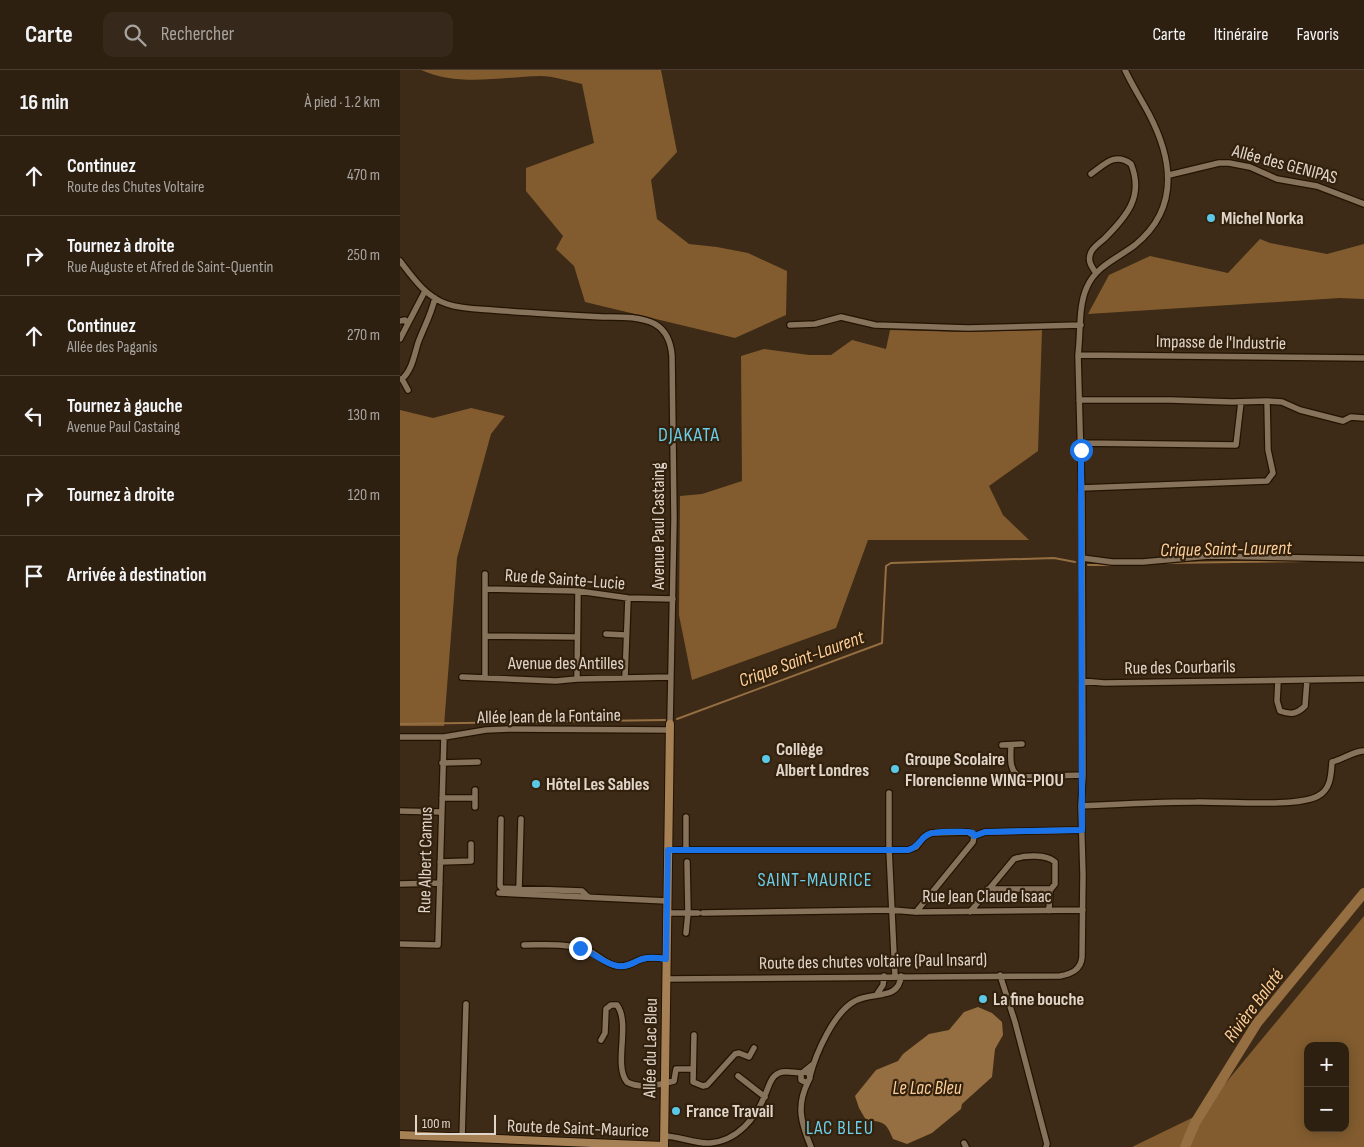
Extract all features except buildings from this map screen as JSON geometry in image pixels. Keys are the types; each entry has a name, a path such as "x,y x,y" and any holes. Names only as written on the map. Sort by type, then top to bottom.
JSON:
{"street":[{"path":"1082,910 1082,558 1078,355 1084,295 1087,285 1096,272 1135,245 1154,224 1165,203 1169,175 1164,149 1157,131 1125,70"},
{"path":"1091,174 1114,158 1121,159 1131,164 1137,185 1133,204 1105,238 1092,250 1089,256 1090,264 1096,272"},
{"name":"Allée des GENIPAS","path":"1169,175 1219,162 1229,162 1250,167 1277,179 1317,186 1364,204"},
{"name":"Avenue Paul Castaing","path":"401,263 425,291 435,298 456,307 635,319 657,325 666,334 671,347 673,367 673,599 666,979"},
{"path":"400,339 425,291"},
{"path":"408,390 401,379 406,375 413,362 435,298"},
{"path":"790,325 815,324 841,317 875,325 968,328 1081,325"},
{"path":"400,321 405,320 407,323"},
{"name":"Impasse de l'Industrie","path":"1078,355 1364,358"},
{"path":"1079,400 1267,401 1282,402 1300,410 1343,421 1351,417 1364,418"},
{"path":"1081,488 1267,481 1272,473 1268,450 1267,401"},
{"path":"1080,443 1236,446 1241,402"},
{"path":"1082,558 1122,562 1209,556 1364,559"},
{"path":"485,574 485,678"},
{"name":"Rue de Sainte-Lucie","path":"485,589 578,591 628,598 673,599"},
{"path":"577,679 578,591"},
{"path":"625,678 628,598"},
{"path":"606,634 626,635"},
{"path":"485,636 577,637"},
{"name":"Avenue des Antilles","path":"462,678 556,682 577,679 671,676"},
{"name":"Rue des Courbarils","path":"1082,681 1104,683 1364,679"},
{"path":"1278,681 1277,701 1280,710 1289,714 1299,713 1305,706 1307,680"},
{"name":"Allée Jean de la Fontaine","path":"400,737 444,737 509,729 670,727"},
{"name":"Rue Albert Camus","path":"400,944 438,945 444,737"},
{"path":"1011,744 1012,767 1020,777 1083,775"},
{"path":"1002,745 1022,744"},
{"path":"1081,806 1197,802 1294,802 1316,797 1324,791 1329,785 1332,762 1350,756 1355,752 1363,751"},
{"path":"442,763 478,762"},
{"path":"475,790 475,807"},
{"path":"811,1147 800,1116 804,1077 814,1063 836,1020 848,1006 856,1000 895,991 900,985 892,910 889,793"},
{"path":"442,798 475,798"},
{"path":"400,811 441,812"},
{"path":"686,817 686,850"},
{"path":"501,819 500,886 502,888 582,891 588,897"},
{"path":"519,889 521,819"},
{"path":"974,836 985,832 1082,830"},
{"path":"668,850 912,849 931,833 968,832 973,833 974,836"},
{"path":"916,912 973,842 974,836"},
{"path":"440,862 471,861 471,844"},
{"path":"970,912 1016,858 1048,857 1053,859 1055,863 1055,884 1050,889 1049,911"},
{"path":"686,932 688,913 687,862"},
{"path":"400,884 440,883"},
{"path":"988,889 1050,889"},
{"path":"499,893 667,901"},
{"name":"Rue Jean Claude Isaac","path":"667,912 1082,910"},
{"name":"Route des chutes voltaire (Paul Insard)","path":"666,979 1060,976 1072,973 1082,962 1082,910"},
{"path":"524,945 580,948 590,951 610,965 619,966 628,966 647,958 666,959"},
{"path":"1000,975 1015,1022 1047,1146"},
{"path":"877,994 883,985 884,976"},
{"name":"Allée du Lac Bleu","path":"664,1146 666,979"},
{"path":"462,1138 466,1004"},
{"path":"601,1040 605,1033 606,1009 611,1005 617,1005 622,1015 622,1072 624,1080 632,1085 664,1084 674,1081 676,1069 692,1069"},
{"path":"694,1035 693,1082 703,1086 707,1085 735,1054 739,1053 749,1057 754,1048"},
{"path":"664,1136 676,1136 710,1143 723,1140 748,1124 765,1097 771,1080 776,1075 782,1072 804,1077"},
{"path":"738,1076 765,1097"},
{"name":"Route de Saint-Maurice","path":"400,1135 664,1146"}],"shaded area":[{"path":"421,70 661,70 677,152 651,180 657,219 689,244 748,253 787,271 786,315 735,338 585,302 574,266 556,249 563,236 526,191 526,168 594,143 582,84 540,76 465,80 435,75"},
{"path":"1260,239 1270,243 1327,254 1364,244 1364,299 1340,298 1088,314 1109,275 1150,256 1228,273"},
{"path":"890,330 965,332 1042,330 1038,451 989,486 1003,515 1029,540 868,540 836,628 692,680 679,615 680,496 702,494 742,481 741,356 764,349 809,355 831,355 852,340 886,349"},
{"path":"471,408 505,416 491,434 457,558 444,726 400,726 400,410 433,418"},
{"path":"1364,916 1364,1147 1132,1147 1200,1114"}],"water":[{"name":"Le Lac Bleu","path":"978,1007 992,1013 1002,1022 1003,1035 995,1049 992,1077 962,1104 961,1109 932,1133 907,1144 893,1139 884,1124 866,1120 855,1096 876,1070 898,1061 903,1054 929,1034 949,1030 964,1012"}],"waterway":[{"name":"Crique Saint-Laurent","path":"677,719 882,643 886,566 891,563 1054,558 1075,562"},
{"name":"Crique Saint-Laurent","path":"1164,563 1307,561"},
{"name":"Crique Saint-Laurent","path":"1088,565 1117,565"},
{"name":"Crique Saint-Laurent","path":"400,724 665,720"},
{"name":"Rivière Balaté","path":"1185,1147 1195,1123 1257,1023 1364,893"}],"place":[{"name":"Michel Norka","path":"1211,218"},
{"name":"Collège Albert Londres","path":"766,759"},
{"name":"Groupe Scolaire Florencienne WING-PIOU","path":"895,769"},
{"name":"Hôtel Les Sables","path":"536,784"},
{"name":"La fine bouche","path":"983,999"},
{"name":"France Travail","path":"676,1111"}],"district":[{"name":"DJAKATA","path":"689,434"},
{"name":"SAINT-MAURICE","path":"815,879"},
{"name":"LAC BLEU","path":"840,1127"}],"route":[{"path":"580,948 590,951 610,965 624,967 647,958 666,959 668,850 908,850 916,847 924,837 931,833 968,832 973,833 974,836 985,832 1082,830 1081,450"}]}
